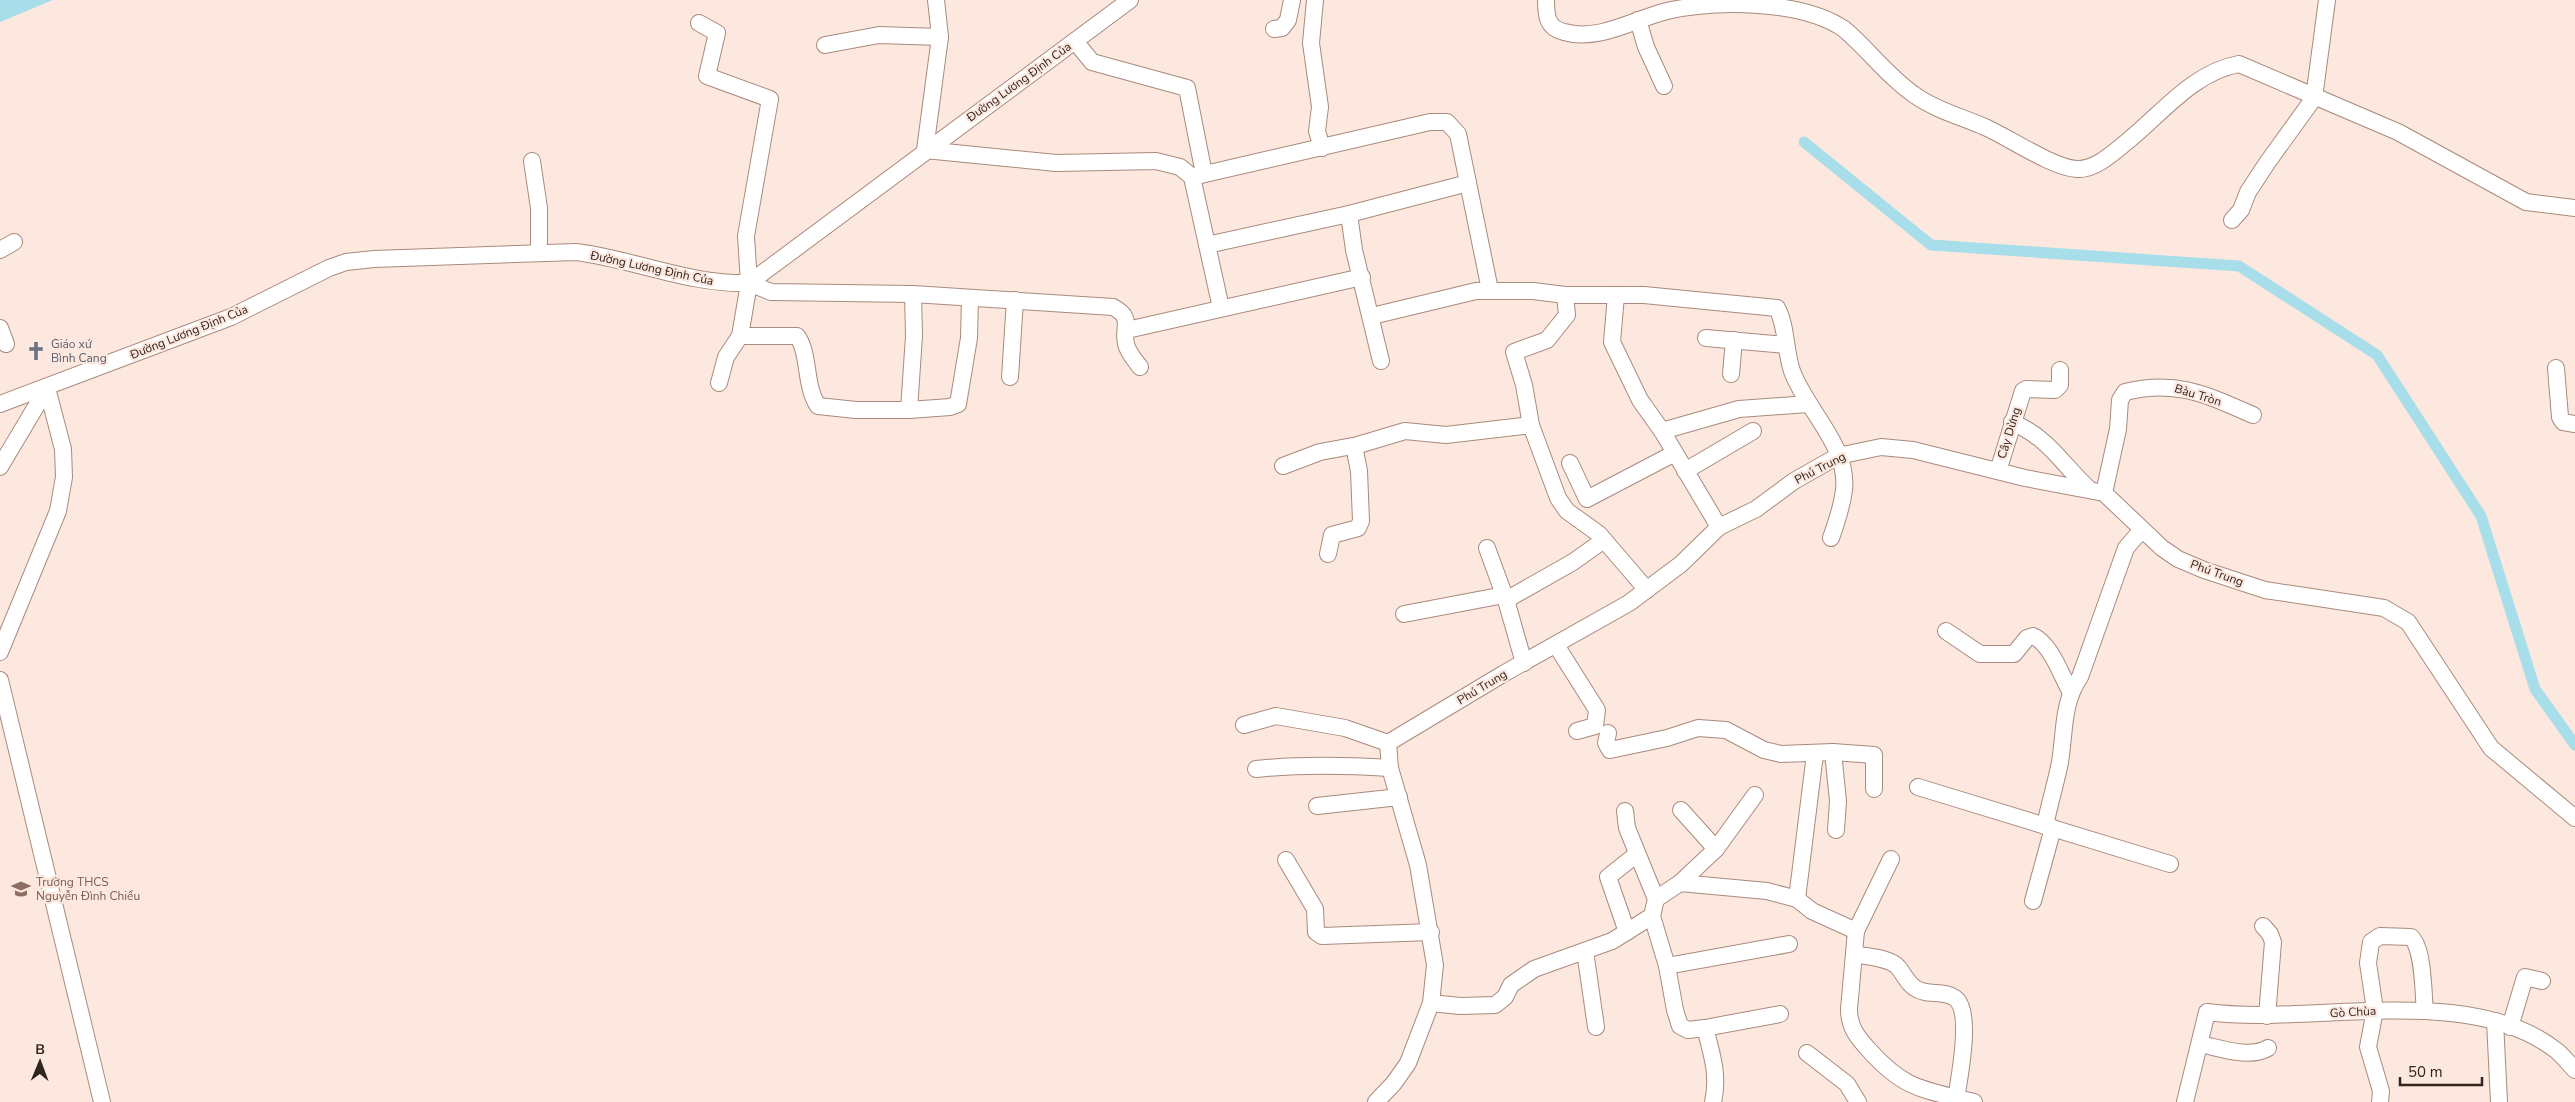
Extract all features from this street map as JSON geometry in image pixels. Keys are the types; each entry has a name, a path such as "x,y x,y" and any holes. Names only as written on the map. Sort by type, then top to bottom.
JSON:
{"street":[{"path":"936,0 940,37 925,150 1056,163 1156,161 1180,166 1198,176 1430,122 1447,122 1458,134 1490,290"},
{"name":"Đường Lương Định Của","path":"0,404 47,388 231,317 329,268 346,262 539,252 602,256 705,280 749,283 925,150 1130,0"},
{"path":"1274,30 1282,28 1288,20 1292,0"},
{"path":"1315,0 1310,44 1320,107 1318,131 1322,148"},
{"path":"1546,0 1548,22 1554,28 1565,33 1598,32 1667,11 1729,4 1790,8 1833,21 1857,40 1915,96 1987,128 2050,160 2076,169 2088,168 2113,153 2178,96 2212,71 2224,66 2239,64 2314,98 2398,132 2526,202 2575,208"},
{"path":"2232,220 2241,210 2248,192 2267,163 2314,98 2327,0"},
{"path":"1638,20 1646,47 1664,86"},
{"path":"699,23 717,33 707,76 770,100 746,236 749,283 740,336 726,357 719,383"},
{"path":"825,45 879,35 940,37"},
{"path":"1075,41 1092,62 1187,88 1207,245 1221,308"},
{"path":"532,162 539,208 539,252"},
{"path":"1207,245 1349,214 1468,183"},
{"path":"1349,214 1354,250 1372,316 1381,361"},
{"path":"1127,330 1362,277"},
{"path":"749,283 772,292 913,294 1112,307 1120,310 1127,321 1125,342 1129,352 1140,367"},
{"path":"1372,316 1490,290 1564,294 1644,295 1777,308 1782,317 1792,371 1808,404 1838,456 1844,489 1831,538"},
{"path":"909,410 914,336 913,294"},
{"path":"1564,294 1567,315 1547,340 1514,352 1524,385 1531,425 1558,498 1568,511 1604,540 1647,590"},
{"path":"1616,295 1612,342 1640,400 1662,431 1719,527"},
{"path":"740,336 796,336 803,350 813,398 818,406 856,410 909,410 950,407 958,404 969,338 970,298"},
{"path":"1010,376 1016,300"},
{"path":"0,328 6,344"},
{"path":"1706,338 1786,345"},
{"path":"1731,374 1734,340"},
{"path":"2556,368 2560,417 2563,422 2575,424"},
{"name":"Cây Dừng","path":"1998,471 2023,391 2026,389 2055,390 2060,385 2060,370"},
{"name":"Bàu Tròn","path":"2096,491 2118,430 2120,400 2125,392 2163,385 2183,388 2253,415"},
{"path":"0,467 47,388"},
{"path":"0,652 58,511 64,477 63,449 47,388"},
{"path":"1662,431 1739,409 1808,404"},
{"path":"2012,422 2033,431 2096,491"},
{"path":"1282,466 1320,452 1354,446 1405,431 1446,435 1531,425"},
{"path":"1685,471 1753,431"},
{"path":"1328,554 1332,535 1358,528 1361,521 1359,471 1354,446"},
{"name":"Phú Trung","path":"1388,743 1647,590 1681,564 1719,527 1756,509 1794,481 1838,456 1867,448 1896,448 1933,454 2051,484 2096,491 2144,533 2178,559 2222,577 2265,590 2384,608 2408,622 2491,748 2575,818"},
{"path":"1570,463 1587,499 1675,453"},
{"path":"2033,901 2049,827 2060,762 2065,712 2070,691 2080,677 2126,548 2138,534 2144,533"},
{"path":"1404,614 1505,597 1573,562 1604,540"},
{"path":"1487,548 1505,597 1524,663"},
{"path":"1946,631 1983,655 2014,654 2027,638 2033,636 2048,651 2070,691"},
{"path":"1556,645 1597,710 1595,726 1577,731"},
{"path":"0,680 102,1102"},
{"path":"1244,725 1276,716 1345,728 1388,743 1390,768 1418,864 1431,932 1435,965 1431,1003 1408,1063 1394,1083 1376,1102"},
{"path":"1608,733 1606,743 1610,750 1667,738 1698,728 1726,730 1764,750 1781,754 1833,752 1874,754 1874,789"},
{"path":"1833,752 1838,800 1836,830"},
{"path":"1797,899 1804,828 1815,754"},
{"path":"1256,769 1298,764 1340,764 1390,768"},
{"path":"1918,787 2170,864"},
{"path":"1656,899 1680,883 1716,849 1755,795"},
{"path":"1317,806 1399,797"},
{"path":"1681,810 1716,849"},
{"path":"1625,811 1627,828 1656,899 1652,916 1667,966 1680,1026 1688,1030 1705,1028 1780,1014"},
{"path":"1627,932 1608,877 1637,854"},
{"path":"1891,859 1856,931 1851,965 1849,1020 1853,1031 1885,1068 1906,1083 1956,1099 1974,1102"},
{"path":"1286,860 1311,900 1314,909 1316,932 1322,936 1431,932"},
{"path":"1680,883 1767,891 1797,899 1812,911 1856,931"},
{"path":"1431,1003 1460,1006 1495,1005 1505,996 1511,985 1534,968 1612,941 1652,916"},
{"path":"2263,926 2270,934 2274,950 2269,975 2267,1016"},
{"path":"2380,1102 2381,1091 2368,1047 2375,1010 2368,963 2371,942 2380,936 2411,937 2415,940 2420,954 2425,1011"},
{"path":"1667,966 1789,944"},
{"path":"1585,951 1596,1027"},
{"path":"1854,954 1893,963 1914,988 1922,992 1954,997 1961,1004 1964,1014 1962,1057 1956,1099"},
{"path":"2498,1102 2503,1024 2525,977 2542,981"},
{"name":"Gò Chùa","path":"2185,1102 2207,1012 2267,1016 2375,1010 2438,1011 2503,1024 2539,1039 2558,1051 2575,1070"},
{"path":"1705,1028 1714,1060 1716,1077 1713,1102"},
{"path":"2200,1044 2251,1053 2261,1053 2268,1048"},
{"path":"1807,1053 1847,1084 1858,1102"}],"water":[{"path":"0,0 53,0 0,22"}],"waterway":[{"path":"1804,142 1931,245 2239,266 2377,355 2481,516 2535,689 2575,745"}],"place":[{"name":"Giáo xứ Bình Cang","path":"36,351"},
{"name":"Trường THCS Nguyễn Đình Chiểu","path":"21,889"}]}
